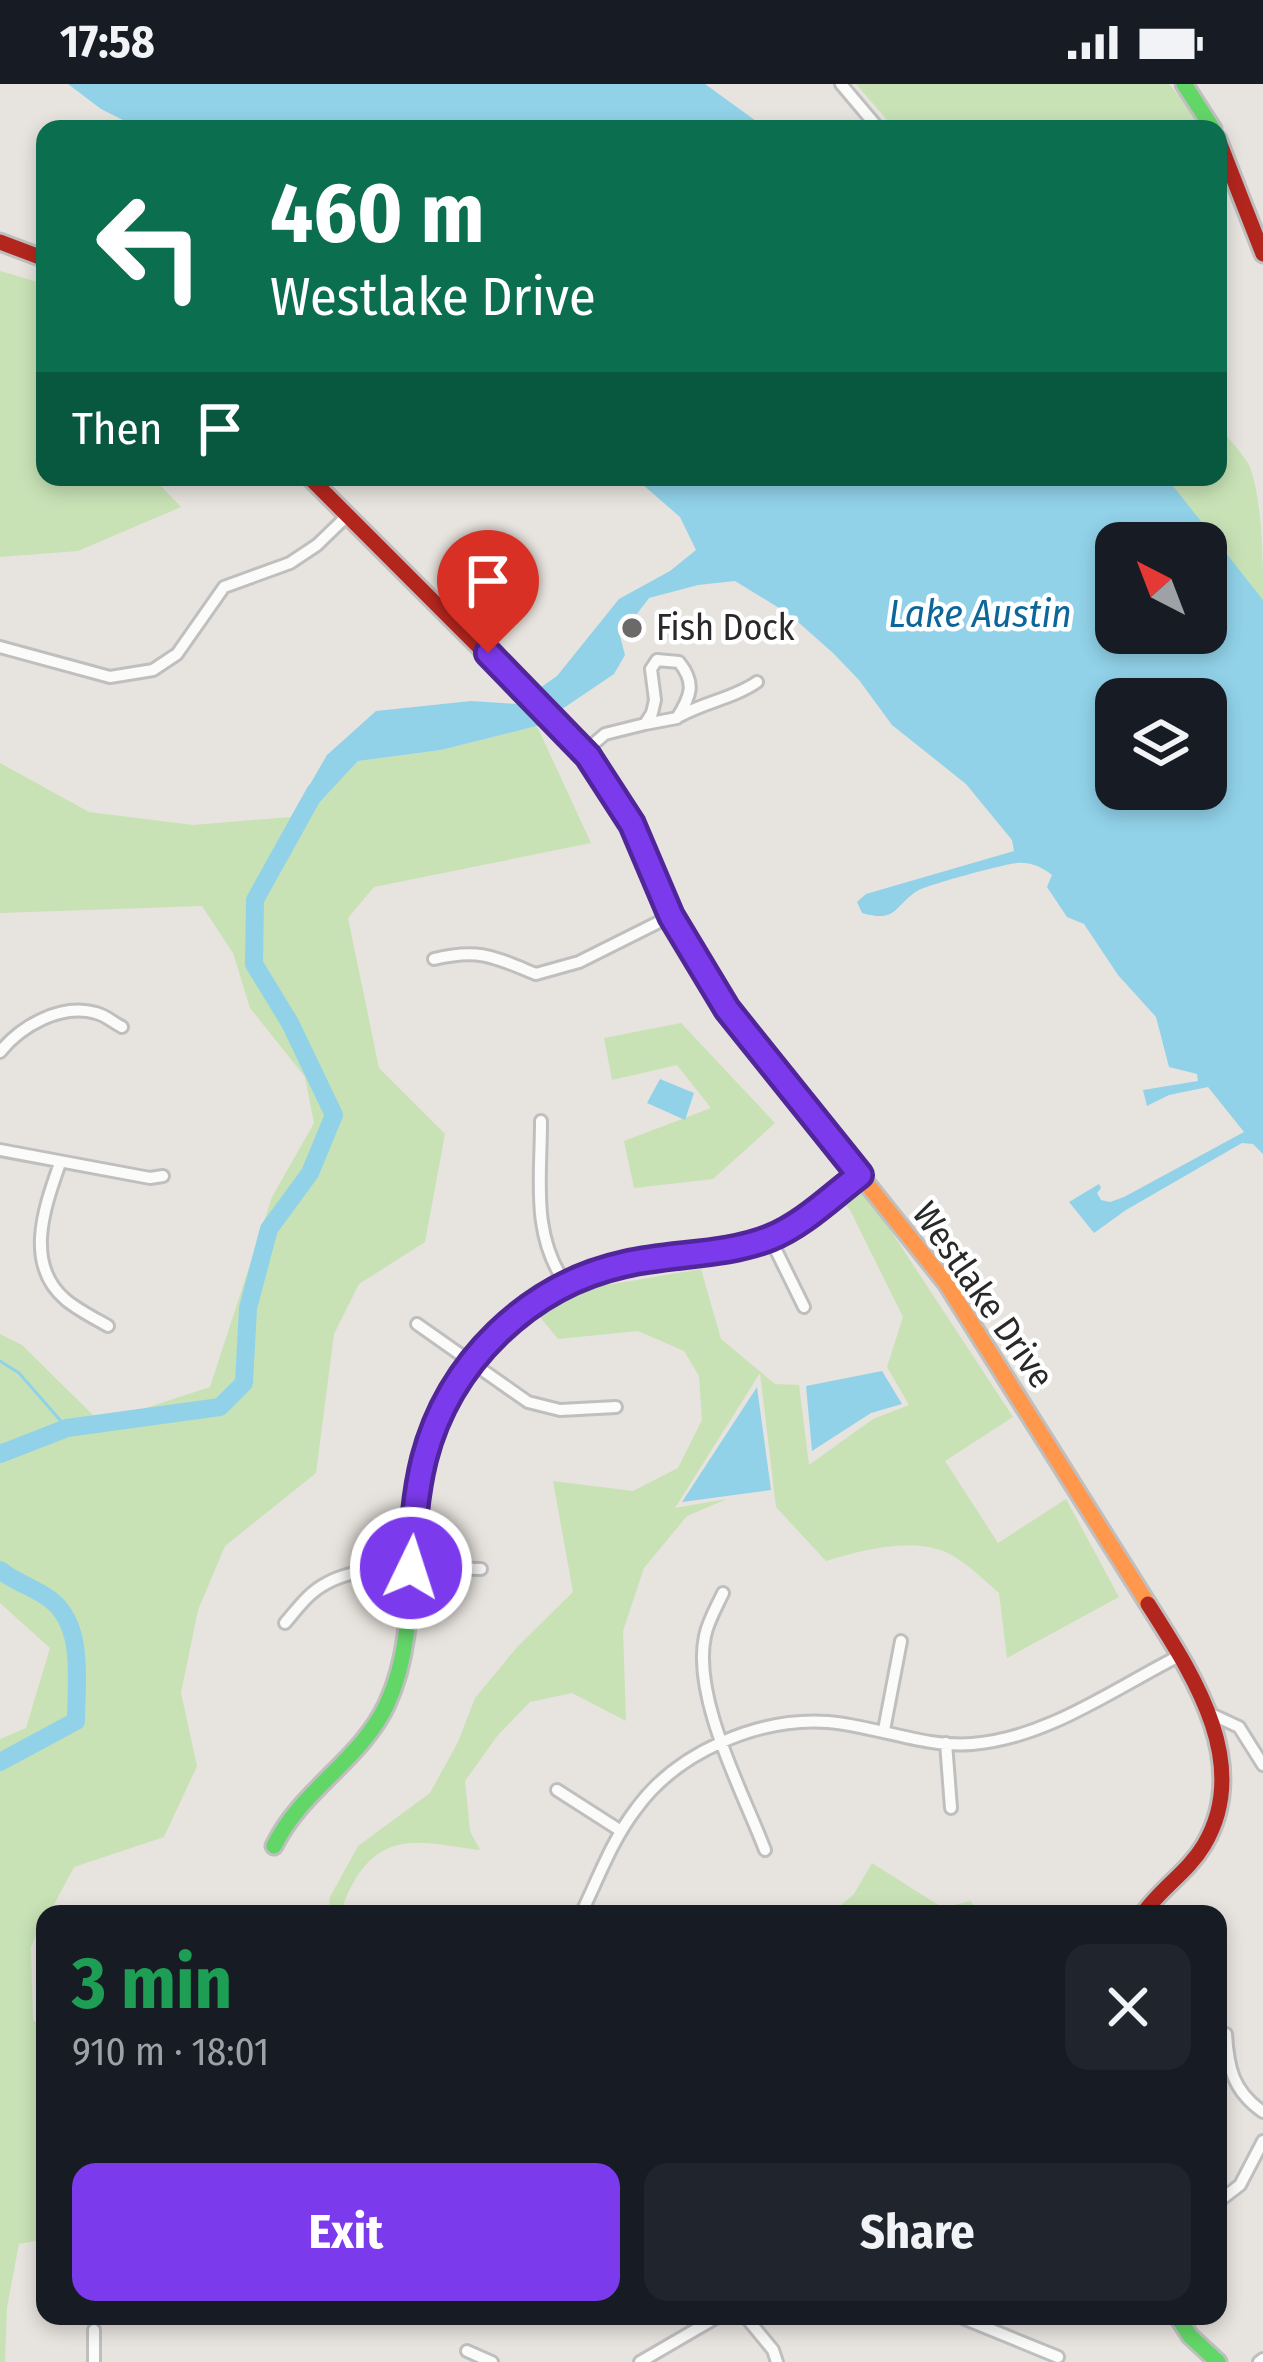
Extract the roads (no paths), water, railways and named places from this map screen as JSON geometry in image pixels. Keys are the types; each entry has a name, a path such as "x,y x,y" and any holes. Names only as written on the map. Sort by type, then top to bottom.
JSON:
{"street":[{"path":"842,84 872,120"},
{"path":"1184,84 1207,120"},
{"path":"1227,162 1263,254"},
{"path":"0,242 36,256"},
{"name":"Westlake Drive","path":"318,486 584,752 632,824 671,916 727,1009 946,1283 1181,1655 1210,1714 1219,1757 1216,1820 1197,1858 1150,1905"},
{"path":"0,647 110,677 153,670 177,653 224,587 290,563 348,515"},
{"path":"645,724 652,713 651,669 657,660 679,662 690,676 690,696 677,718"},
{"path":"584,752 605,734 677,718 757,682"},
{"path":"434,959 467,951 493,955 536,974 579,962 671,916"},
{"path":"0,1052 25,1027 62,1013 97,1013 122,1027"},
{"path":"541,1121 540,1224 549,1255 565,1282"},
{"path":"0,1150 150,1178 163,1176"},
{"path":"60,1162 41,1220 40,1241 48,1274 66,1300 108,1326"},
{"path":"274,1846 300,1805 384,1711 398,1677 425,1456 443,1409 471,1364 513,1318 565,1282 626,1263 770,1238 860,1175"},
{"path":"770,1238 804,1307"},
{"path":"417,1324 511,1394 545,1408 616,1407"},
{"path":"285,1623 314,1591 339,1577 411,1568 481,1569"},
{"path":"723,1592 706,1633 709,1700 765,1850"},
{"path":"884,1730 901,1641"},
{"path":"585,1905 621,1831 664,1778 724,1743 784,1723 828,1722 973,1744 1054,1721 1181,1655"},
{"path":"1210,1714 1240,1727 1263,1765"},
{"path":"946,1743 951,1808"},
{"path":"557,1790 621,1831"},
{"path":"1227,2052 1228,2070 1238,2088 1263,2112"},
{"path":"1227,2195 1240,2185 1263,2141"},
{"path":"640,2362 704,2325"},
{"path":"753,2325 777,2362"},
{"path":"980,2325 1058,2357"},
{"path":"1183,2325 1218,2362"},
{"path":"94,2330 94,2362"},
{"path":"467,2351 492,2362"}],"water":[{"path":"68,84 705,84 755,120 123,120"},
{"name":"Lake Austin","path":"644,486 1173,486 1201,522 1095,522 1095,654 1227,654 1227,554 1263,600 1263,1154 1253,1144 1242,1143 1094,1233 1069,1202 1099,1184 1101,1200 1124,1197 1244,1132 1208,1087 1169,1095 1147,1106 1143,1090 1198,1081 1197,1074 1169,1067 1156,1017 1118,975 1084,924 1067,917 1047,887 1052,875 1044,870 1022,863 997,867 917,891 888,915 862,913 857,902 866,894 1014,851 1012,840 966,784 892,725 833,653 789,614 735,581 649,598 620,636 625,655 614,674 537,726 441,750 358,761 318,804 291,817 327,755 376,711 471,701 517,704 557,676 619,599 670,571 696,550 680,517"},
{"path":"660,1079 694,1093 685,1120 647,1103"},
{"path":"882,1371 902,1404 871,1413 812,1451 806,1386"},
{"path":"757,1387 771,1490 682,1502"}],"waterway":[{"path":"0,1454 67,1428 220,1407 244,1383 248,1308 269,1229 310,1173 334,1115 290,1023 254,964 255,900 315,792"},
{"path":"0,1361 19,1373 67,1428"},
{"path":"0,1570 62,1611 74,1640 77,1673 76,1721 0,1762"}],"place":[{"name":"Fish Dock","path":"632,628"}]}
